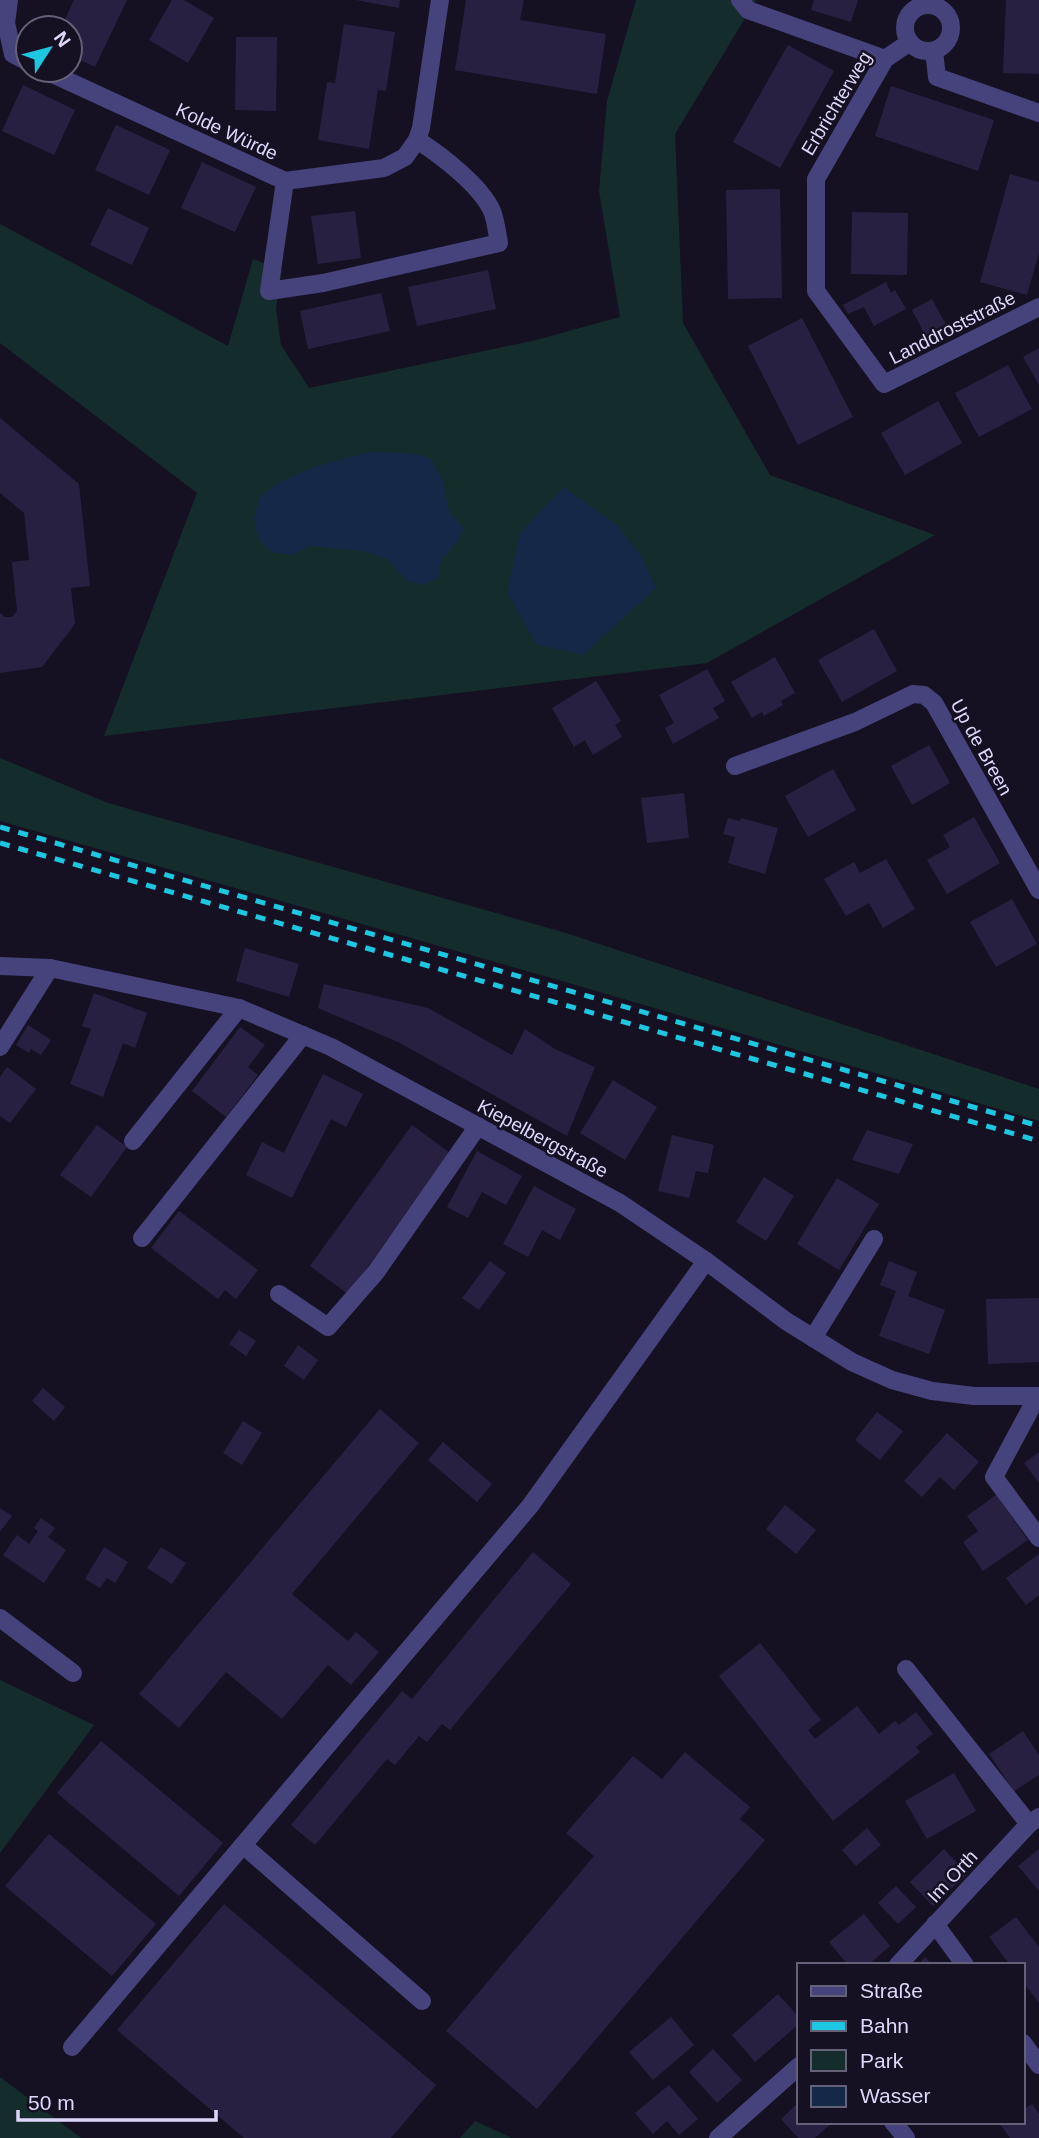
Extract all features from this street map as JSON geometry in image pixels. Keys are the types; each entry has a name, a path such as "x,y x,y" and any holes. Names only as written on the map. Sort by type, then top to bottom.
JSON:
{"street":[{"path":"9,0 6,23 14,55"},
{"path":"285,181 269,291 323,283 499,243 493,214 484,197 433,150 417,140 440,0"},
{"path":"740,0 748,10 885,59"},
{"path":"937,3 951,25 947,41 934,51 916,48 910,42 905,29 909,15 921,6 937,3"},
{"name":"Erbrichterweg","path":"884,384 816,291 816,179 885,59 910,42"},
{"path":"934,51 937,78 1039,113"},
{"name":"Kolde Würde","path":"74,84 285,181 384,168 405,157 417,140"},
{"name":"Landdroststraße","path":"884,384 1039,307"},
{"name":"Up de Breen","path":"735,766 855,722 913,694 924,695 934,703 1039,890"},
{"name":"Kiepelbergstraße","path":"0,965 50,968 239,1008 331,1047 620,1203 706,1261 786,1321 852,1362 932,1391 974,1396 1038,1396"},
{"path":"0,1047 50,968"},
{"path":"133,1141 239,1008"},
{"path":"142,1238 303,1035"},
{"path":"279,1294 328,1327 376,1272 478,1126"},
{"path":"813,1338 874,1239"},
{"path":"72,2047 530,1506 706,1261"},
{"path":"1038,1396 994,1477 1039,1538"},
{"path":"0,1618 73,1673"},
{"path":"906,1669 1034,1821"},
{"name":"Im Orth","path":"900,1963 1034,1821"},
{"path":"243,1845 422,2001"},
{"path":"935,1924 964,1963"},
{"path":"1025,2046 1039,2064"},
{"path":"718,2138 797,2068"},
{"path":"895,2124 906,2138"}],"green space":[{"path":"636,0 756,0 675,134 683,323 770,475 935,535 707,663 104,736 197,493 0,343 0,224 228,346 253,259 282,270 276,309 281,345 309,388 536,340 620,317 599,191 607,101"},
{"path":"0,758 108,803 566,933 1039,1089 1039,1121 569,983 0,821"},
{"path":"0,1680 94,1725 0,1853"},
{"path":"0,2077 81,2138 0,2138"},
{"path":"475,2121 512,2138 460,2138"}],"water":[{"path":"369,452 410,453 430,458 443,481 449,512 464,528 456,544 441,560 438,579 423,585 406,580 387,559 364,551 309,546 293,555 272,552 258,539 254,518 260,496 282,481 314,467"},
{"path":"564,487 617,525 643,559 656,588 583,655 536,644 507,592 520,533"}],"building":[{"path":"74,0 127,0 95,67 84,62 84,14 68,14"},
{"path":"172,0 184,0 214,18 188,63 149,40"},
{"path":"356,0 400,0 399,8"},
{"path":"466,0 524,0 520,20 606,34 597,94 455,70"},
{"path":"814,0 858,0 851,22 811,10"},
{"path":"1006,0 1039,0 1039,74 1003,73"},
{"path":"344,24 395,32 386,91 378,90 369,149 318,140 327,82 335,83"},
{"path":"236,37 277,37 276,111 235,110"},
{"path":"788,45 834,71 780,168 733,142"},
{"path":"23,85 75,110 54,155 2,131"},
{"path":"891,86 994,120 978,171 875,136"},
{"path":"116,125 170,150 149,195 95,170"},
{"path":"202,162 256,187 235,232 181,208"},
{"path":"1010,174 1039,182 1039,253 1027,295 980,282"},
{"path":"780,189 782,298 728,299 726,190"},
{"path":"108,208 149,228 132,265 90,245"},
{"path":"355,211 361,258 318,264 311,216"},
{"path":"852,212 908,213 907,275 851,274"},
{"path":"488,270 496,309 417,326 408,287"},
{"path":"886,282 891,293 895,290 906,309 874,326 864,307 848,314 843,305"},
{"path":"381,293 390,331 308,349 300,311"},
{"path":"932,299 949,330 928,341 912,310"},
{"path":"802,318 853,417 798,445 748,346"},
{"path":"1039,348 1039,385 1023,357"},
{"path":"1008,365 1032,409 979,437 955,393"},
{"path":"938,401 962,443 905,475 881,433"},
{"path":"0,418 79,484 90,586 71,588 75,624 42,667 0,673 0,613 5,617 12,617 17,611 12,562 29,560 24,513 0,493"},
{"path":"874,629 897,671 842,702 818,660"},
{"path":"775,657 795,693 781,701 783,705 764,716 762,712 752,718 731,682"},
{"path":"707,669 725,701 713,708 719,718 673,744 665,728 674,723 659,695"},
{"path":"596,681 621,721 615,725 622,737 593,755 585,740 574,747 552,708"},
{"path":"929,745 950,783 912,805 891,766"},
{"path":"833,769 856,810 808,837 785,796"},
{"path":"684,793 689,838 647,843 641,798"},
{"path":"974,817 1000,863 947,894 927,860 950,847 943,835"},
{"path":"728,818 740,821 741,818 778,828 765,874 728,863 735,837 723,834"},
{"path":"886,859 915,909 883,928 869,903 846,916 824,879 854,862 860,873"},
{"path":"1012,899 1037,944 996,967 970,922"},
{"path":"245,948 299,964 289,997 236,981"},
{"path":"324,984 428,1008 512,1055 525,1029 555,1049 595,1067 567,1136 398,1042 318,1008"},
{"path":"94,993 147,1013 135,1048 123,1043 103,1097 70,1084 91,1029 82,1026"},
{"path":"28,1025 51,1040 41,1055 31,1049 29,1053 16,1045"},
{"path":"240,1027 265,1045 248,1067 258,1075 226,1117 192,1091"},
{"path":"7,1067 36,1089 10,1123 0,1116 0,1077"},
{"path":"323,1074 363,1094 346,1127 331,1119 292,1198 246,1175 262,1142 284,1153"},
{"path":"613,1080 657,1107 625,1160 580,1133"},
{"path":"97,1125 127,1147 91,1197 60,1175"},
{"path":"412,1125 450,1153 348,1294 310,1266"},
{"path":"867,1130 913,1144 899,1174 852,1160"},
{"path":"672,1135 714,1145 708,1173 696,1171 689,1198 658,1191"},
{"path":"477,1151 522,1176 506,1205 482,1192 468,1218 447,1207"},
{"path":"764,1177 794,1196 766,1241 736,1222"},
{"path":"837,1178 879,1204 839,1270 797,1244"},
{"path":"534,1186 576,1209 560,1240 542,1230 528,1257 503,1244"},
{"path":"179,1211 258,1270 236,1299 225,1290 218,1299 151,1248"},
{"path":"490,1261 506,1273 479,1310 462,1298"},
{"path":"889,1261 917,1272 908,1296 945,1310 929,1354 879,1336 896,1291 880,1285"},
{"path":"1039,1298 1039,1362 988,1364 986,1299"},
{"path":"239,1330 256,1341 246,1356 229,1344"},
{"path":"298,1345 318,1360 304,1380 284,1366"},
{"path":"43,1388 65,1407 54,1421 32,1401"},
{"path":"380,1409 419,1443 292,1594 348,1641 356,1632 379,1652 351,1685 328,1665 282,1719 226,1672 179,1728 139,1694"},
{"path":"877,1412 903,1431 880,1460 855,1440"},
{"path":"243,1421 262,1433 242,1465 223,1453"},
{"path":"947,1433 979,1462 954,1490 940,1477 922,1497 904,1481"},
{"path":"443,1442 492,1484 477,1502 428,1460"},
{"path":"1039,1452 1039,1483 1024,1463"},
{"path":"996,1495 1028,1540 983,1571 963,1542 978,1531 967,1516"},
{"path":"785,1505 816,1530 796,1554 766,1529"},
{"path":"0,1508 12,1516 0,1532"},
{"path":"41,1518 55,1528 48,1537 66,1550 44,1583 3,1555 17,1535 29,1544 38,1531 34,1528"},
{"path":"104,1547 128,1562 115,1583 107,1578 100,1588 85,1579"},
{"path":"161,1547 186,1563 172,1584 147,1568"},
{"path":"533,1552 571,1584 450,1730 442,1724 427,1742 419,1736 395,1765 387,1759 315,1845 291,1825 402,1691 412,1699"},
{"path":"1039,1554 1039,1595 1026,1605 1006,1578"},
{"path":"760,1643 821,1720 808,1730 815,1739 857,1706 879,1734 895,1721 899,1725 916,1712 933,1734 916,1747 920,1752 833,1821 719,1676"},
{"path":"1023,1731 1039,1755 1039,1775 1014,1791 989,1754"},
{"path":"101,1741 223,1843 179,1896 57,1793"},
{"path":"685,1752 750,1807 740,1819 765,1840 537,2109 446,2031 594,1856 566,1833 633,1756 662,1779"},
{"path":"954,1773 976,1811 927,1839 905,1801"},
{"path":"867,1828 881,1845 856,1866 842,1850"},
{"path":"49,1834 156,1924 112,1976 5,1886"},
{"path":"944,1849 967,1874 933,1906 910,1882"},
{"path":"1039,1849 1039,1891 1018,1866"},
{"path":"896,1886 916,1907 898,1924 878,1903"},
{"path":"224,1904 436,2085 391,2138 244,2138 117,2030"},
{"path":"864,1914 890,1946 870,1963 846,1963 829,1942"},
{"path":"1016,1917 1039,1947 1039,2003 1025,1985 1025,1963 1008,1963 989,1937"},
{"path":"925,1957 930,1963 920,1963"},
{"path":"778,1994 797,2015 797,2026 755,2062 732,2035"},
{"path":"671,2017 694,2045 653,2080 629,2052"},
{"path":"713,2049 742,2080 717,2103 689,2072"},
{"path":"669,2085 698,2119 679,2135 667,2121 653,2134 635,2113"},
{"path":"797,2104 797,2124 831,2124 815,2138 798,2138 781,2119"},
{"path":"1032,2104 1039,2114 1039,2138 1010,2138 1001,2125 1025,2124 1025,2109"}],"railway":[{"path":"0,827 1039,1126"},
{"path":"0,843 1039,1141"}]}
